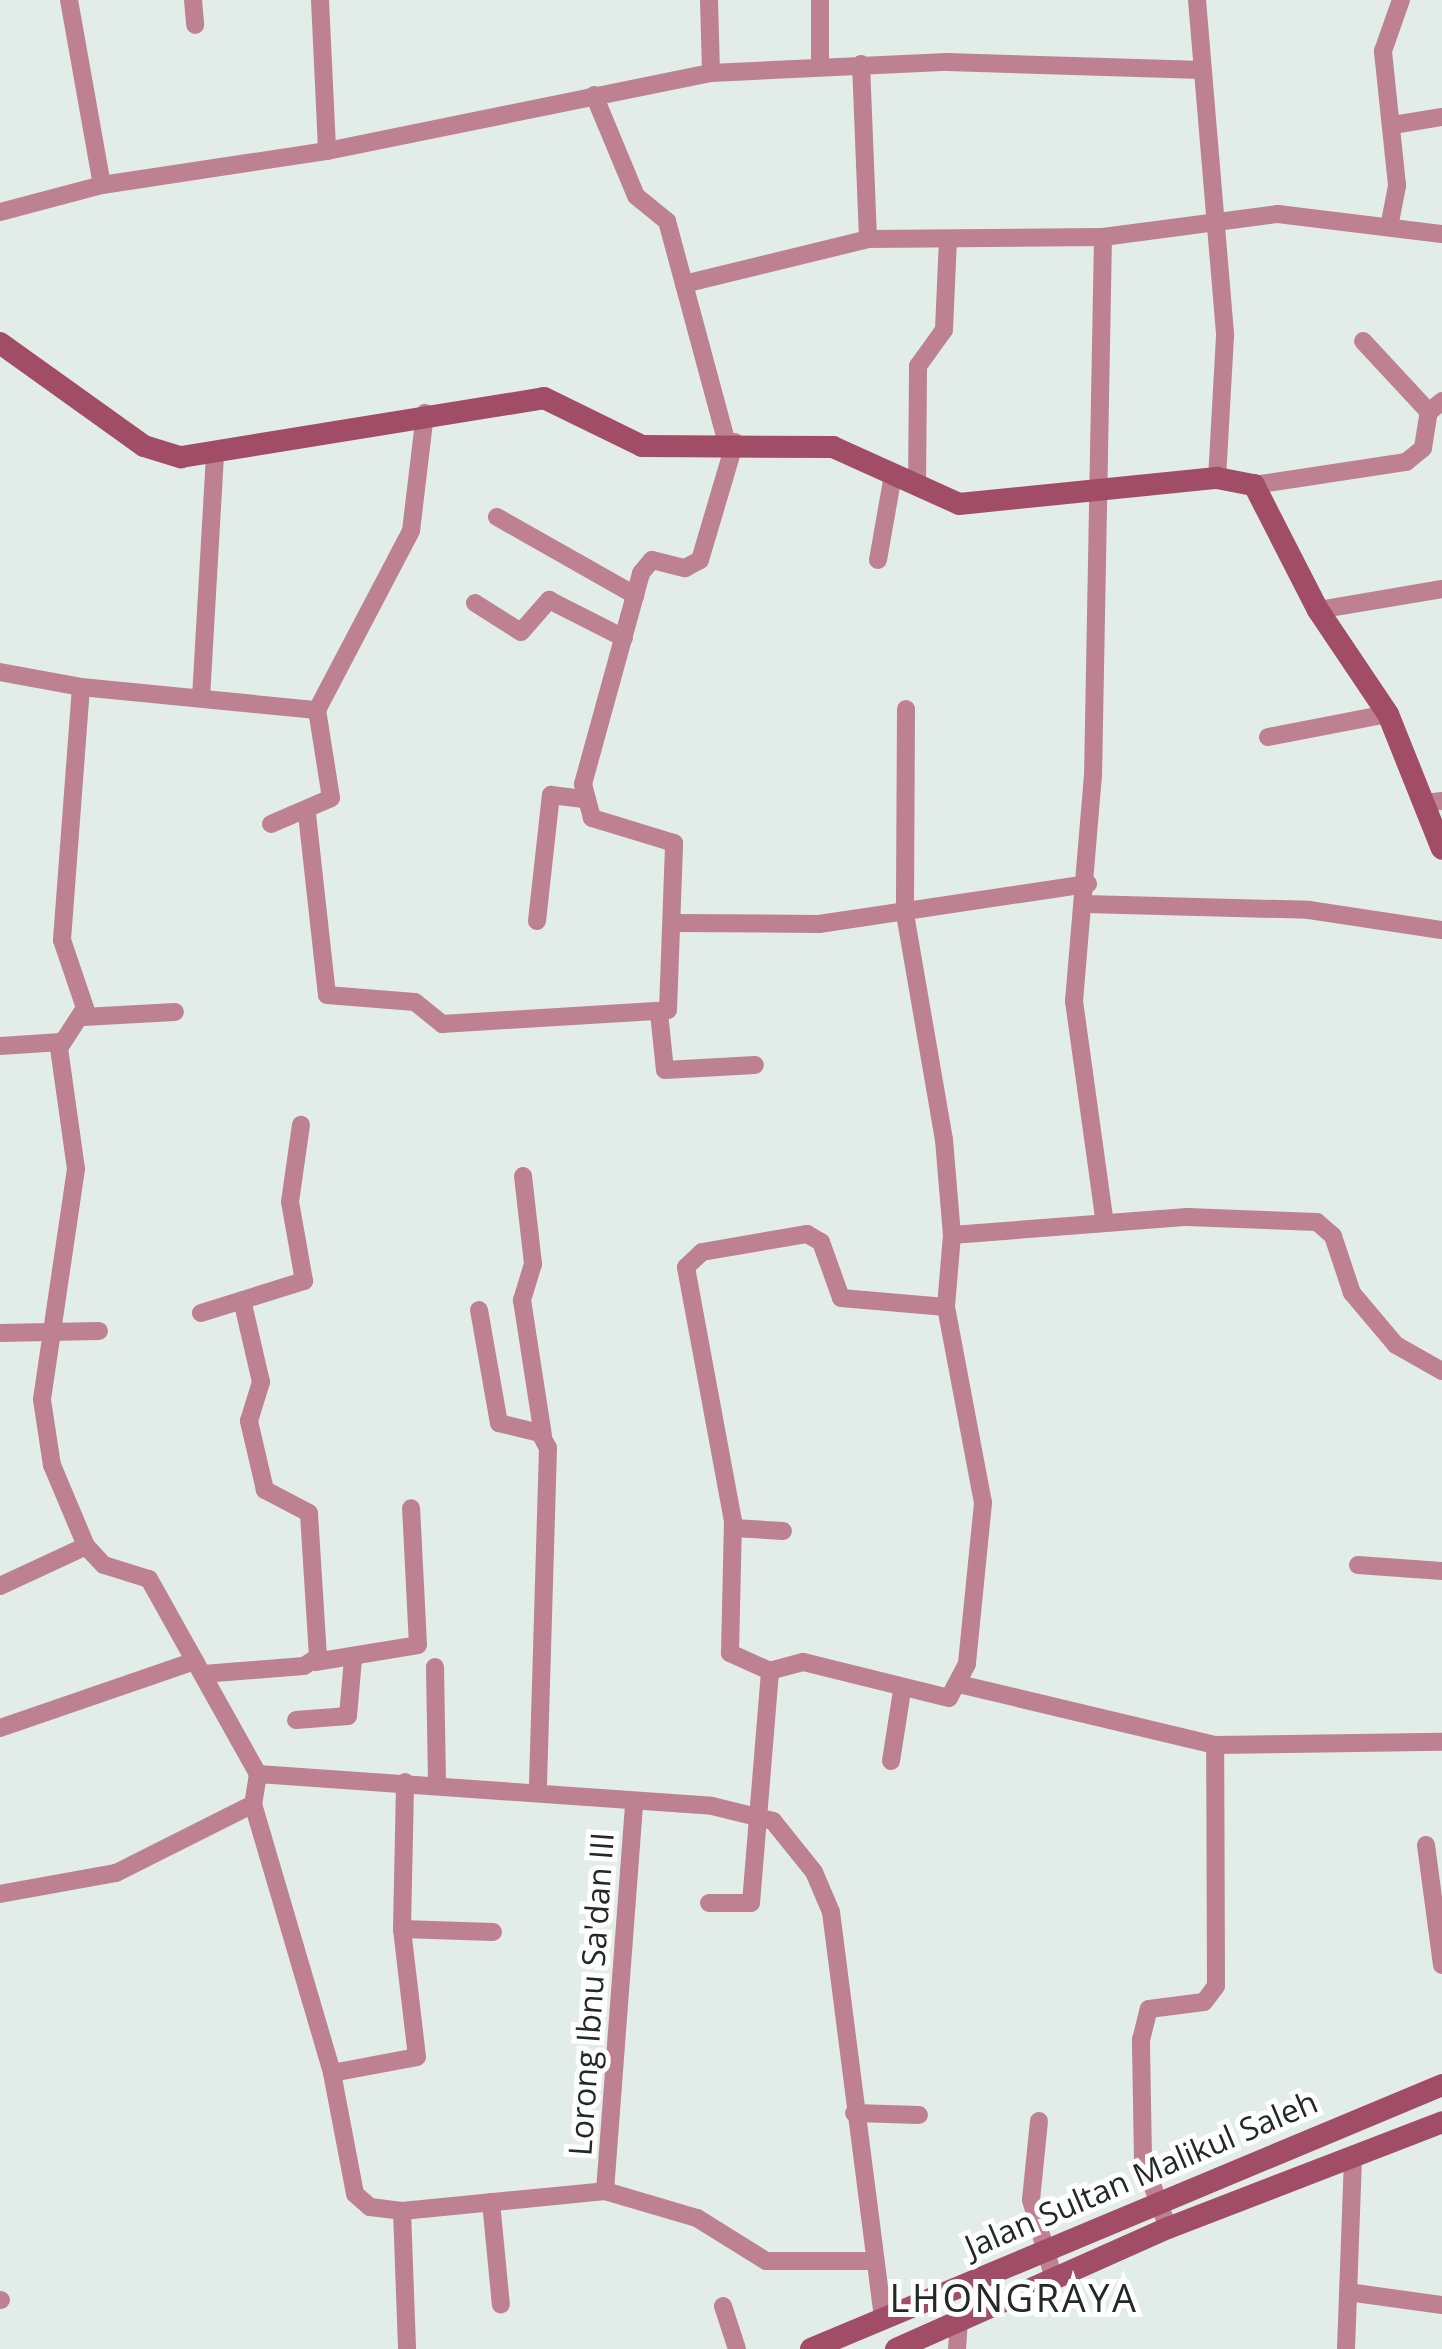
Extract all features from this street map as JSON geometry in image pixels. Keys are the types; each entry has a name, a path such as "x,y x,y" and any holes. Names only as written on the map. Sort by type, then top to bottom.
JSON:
{"street":[{"path":"70,0 102,184"},
{"path":"193,0 195,25"},
{"path":"320,0 328,151"},
{"path":"708,0 711,73"},
{"path":"820,0 820,64"},
{"path":"1197,0 1225,336 1217,478"},
{"path":"1390,222 1393,125 1383,51 1400,0"},
{"path":"0,212 102,184 328,151 711,73 820,64 1202,70"},
{"path":"860,64 868,239"},
{"path":"307,814 327,995 415,1002 442,1024 659,1012 673,1003 672,839 601,823 584,799 635,595 652,560 685,568 700,560 731,442 668,220 636,196 594,96"},
{"path":"1393,125 1442,117"},
{"path":"684,284 868,239 1103,237 1218,218 1390,222 1442,234"},
{"path":"1103,237 1101,488 1088,884 1074,1001 1105,1223"},
{"path":"917,487 918,366 944,330 948,240"},
{"path":"0,343 144,446 215,458 425,413 544,398 642,446 731,442 833,447 958,504 1217,478 1254,485 1406,462 1429,438 1436,406 1364,340"},
{"path":"272,824 307,814 331,798 317,710 410,531 425,413"},
{"path":"202,698 215,458"},
{"path":"878,560 893,474"},
{"path":"1254,485 1318,610 1388,714 1434,802 1442,849"},
{"path":"497,517 635,595"},
{"path":"1318,610 1442,589"},
{"path":"475,604 521,632 548,600 624,638"},
{"path":"0,672 80,687 317,710"},
{"path":"80,687 62,940 83,1018"},
{"path":"906,710 905,914 952,1235 946,1307 983,1483 963,1685"},
{"path":"1268,737 1388,714"},
{"path":"537,922 551,796 584,799"},
{"path":"675,924 795,926 905,914 1088,884"},
{"path":"1085,904 1309,910 1442,930"},
{"path":"0,1046 61,1042 83,1018 175,1012"},
{"path":"659,1012 665,1070 755,1065"},
{"path":"61,1042 76,1169 48,1329 47,1446 86,1546 104,1565 146,1576 258,1774 253,1804 332,2073 358,2200 402,2211 605,2191 697,2218 766,2261 872,2261"},
{"path":"202,1312 305,1278 290,1202 301,1124"},
{"path":"523,1176 534,1264 522,1300 550,1486 538,1792"},
{"path":"952,1235 1105,1223 1317,1222 1332,1236 1352,1293 1396,1345 1442,1371"},
{"path":"946,1307 841,1298 821,1242 807,1234 688,1261 734,1528 730,1653 770,1670 803,1662 942,1700 963,1685 1215,1744 1442,1742"},
{"path":"242,1300 261,1382 249,1421 265,1490 309,1513 315,1662"},
{"path":"479,1310 499,1423 543,1435"},
{"path":"0,1333 48,1329 99,1331"},
{"path":"0,1728 199,1668 353,1659 418,1645 411,1508"},
{"path":"734,1528 783,1531"},
{"path":"0,1586 86,1546"},
{"path":"1358,1565 1442,1571"},
{"path":"296,1720 348,1716 353,1659"},
{"path":"435,1667 437,1785"},
{"path":"709,1902 751,1903 754,1813 770,1670"},
{"path":"891,1761 902,1691"},
{"path":"1168,2228 1156,2200 1141,2126 1142,2024 1149,2009 1197,2004 1216,1986 1215,1744"},
{"path":"258,1774 538,1792 754,1813 802,1854 830,1912 872,2261 883,2319"},
{"path":"332,2073 417,2057 402,1929 405,1782"},
{"name":"Lorong Ibnu Sa'dan III","path":"605,2191 634,1801"},
{"path":"0,1894 116,1873 253,1804"},
{"path":"1426,1845 1442,1965"},
{"path":"402,1929 494,1932"},
{"name":"Jalan Sultan Malikul Saleh","path":"811,2349 1156,2200 1442,2084"},
{"path":"854,2114 919,2115"},
{"path":"1039,2121 1031,2200 1040,2251 1054,2279"},
{"name":"Jalan Sultan Malikul Saleh","path":"896,2349 1168,2228 1442,2122"},
{"path":"1346,2349 1355,2293 1352,2159"},
{"path":"491,2202 501,2305"},
{"path":"402,2211 407,2349"},
{"path":"1355,2293 1442,2305"},
{"path":"723,2306 737,2349"},
{"path":"957,2349 959,2321"}],"district":[{"name":"LHONGRAYA","path":"1014,2298"}]}
